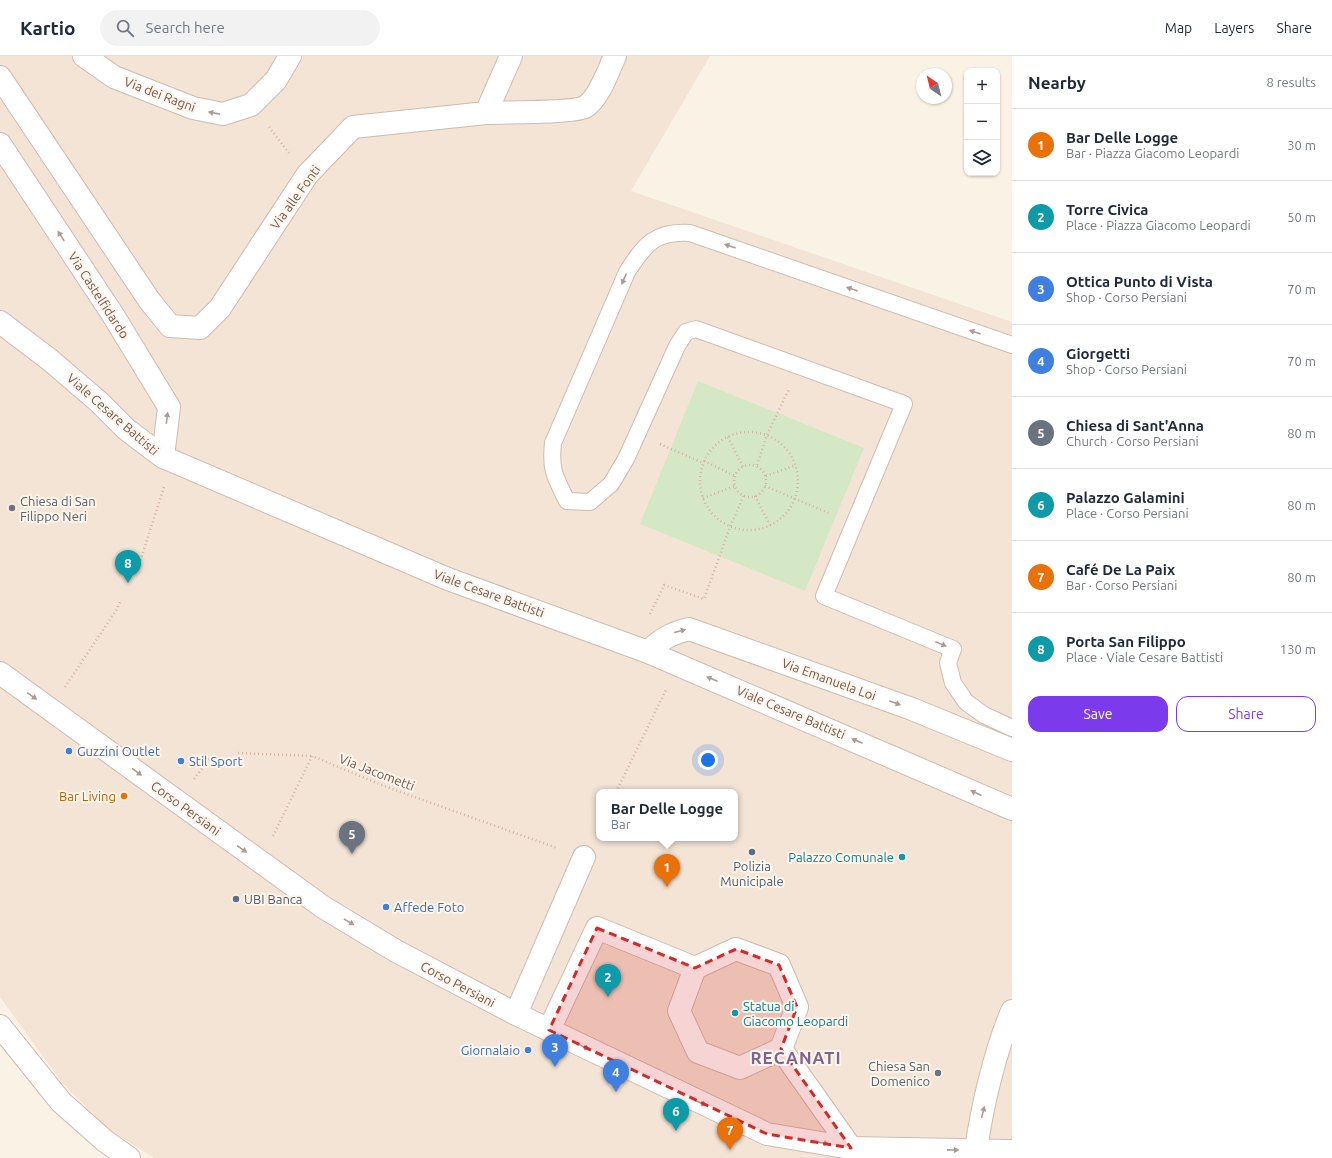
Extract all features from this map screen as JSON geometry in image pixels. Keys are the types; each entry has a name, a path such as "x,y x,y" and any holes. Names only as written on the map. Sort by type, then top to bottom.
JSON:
{"street":[{"name":"Via dei Ragni","path":"84,56 114,77 193,108 223,114 251,104 276,80 290,56"},
{"path":"486,113 511,56"},
{"name":"Via alle Fonti","path":"0,77 149,300 170,326 200,328 220,308 307,175 353,127 486,113 569,110 586,106 598,92 615,56"},
{"name":"Via Castelfidardo","path":"0,144 113,315 169,407 163,457"},
{"name":"Viale Cesare Battisti","path":"0,322 50,360 100,402 126,429 163,457 448,578 678,664 1012,809"},
{"name":"Via Emanuela Loi","path":"641,649 658,642 671,634 689,629 912,709 1012,750"},
{"name":"Corso Persiani","path":"0,673 323,907 396,951 516,1014 767,1134 851,1148 1012,1151"},
{"path":"516,1014 584,857"},
{"path":"549,1030 597,928 695,968"},
{"path":"736,949 779,965 797,1007 782,1049 740,1068 698,1052 679,1011 695,968 736,949"},
{"path":"976,1150 979,1128 1004,1031 1012,1011"},
{"path":"0,1026 18,1052 61,1102 105,1141 129,1158"},
{"path":"782,1049 851,1148"}],"lane":[{"path":"1012,345 690,232 672,232 655,239 640,251 627,272 553,443 551,461 554,477 568,501 590,502 611,484 637,434 677,346 686,332 696,329 904,404 824,596 953,649 948,663 953,684 966,702 984,714 1012,728"}],"path":[{"path":"251,104 307,175"},
{"path":"756,466 767,435 800,366"},
{"path":"748,432 767,435 782,444 788,450 796,465 799,479 795,499 784,516 770,526 748,530 730,527 717,519 708,509 703,498 700,480 704,462 713,448 728,437 748,432"},
{"path":"637,434 735,476"},
{"path":"728,437 743,467"},
{"path":"138,568 171,466 163,457"},
{"path":"751,464 756,466 761,469 766,476 766,486 761,493 755,496 744,495 735,486 735,476 743,467 751,464"},
{"path":"766,476 796,465"},
{"path":"703,498 735,486"},
{"path":"766,486 854,524"},
{"path":"641,649 664,584 704,599 730,527 744,495"},
{"path":"755,496 770,526"},
{"path":"50,709 117,609 120,602"},
{"path":"617,789 678,664"},
{"name":"Via Jacometti","path":"238,752 312,756 384,786 547,844"},
{"path":"261,862 312,756"}],"highlighted area":[{"path":"597,928 695,968 736,949 779,965 797,1007 781,1049 851,1148 767,1134 549,1030"}],"shaded area":[{"path":"0,56 710,56 631,191 1012,322 1012,1158 154,1158 108,1129 63,1084 0,997"}],"green space":[{"path":"698,381 864,448 805,591 640,524"}],"place":[{"name":"Chiesa di San Filippo Neri","path":"12,508"},
{"name":"Porta San Filippo","path":"128,583"},
{"name":"Guzzini Outlet","path":"69,751"},
{"name":"Stil Sport","path":"181,761"},
{"name":"Bar Living","path":"124,796"},
{"name":"Polizia Municipale","path":"752,852"},
{"name":"Chiesa di Sant'Anna","path":"352,854"},
{"name":"Palazzo Comunale","path":"902,857"},
{"name":"Bar Delle Logge","path":"667,887"},
{"name":"UBI Banca","path":"236,899"},
{"name":"Affede Foto","path":"386,907"},
{"name":"Torre Civica","path":"608,997"},
{"name":"Statua di Giacomo Leopardi","path":"735,1013"},
{"name":"Giornalaio","path":"528,1050"},
{"name":"Ottica Punto di Vista","path":"555,1067"},
{"name":"Chiesa San Domenico","path":"938,1073"},
{"name":"Giorgetti","path":"616,1092"},
{"name":"Palazzo Galamini","path":"676,1131"},
{"name":"Café De La Paix","path":"730,1150"}],"district":[{"name":"RECANATI","path":"796,1057"}]}
